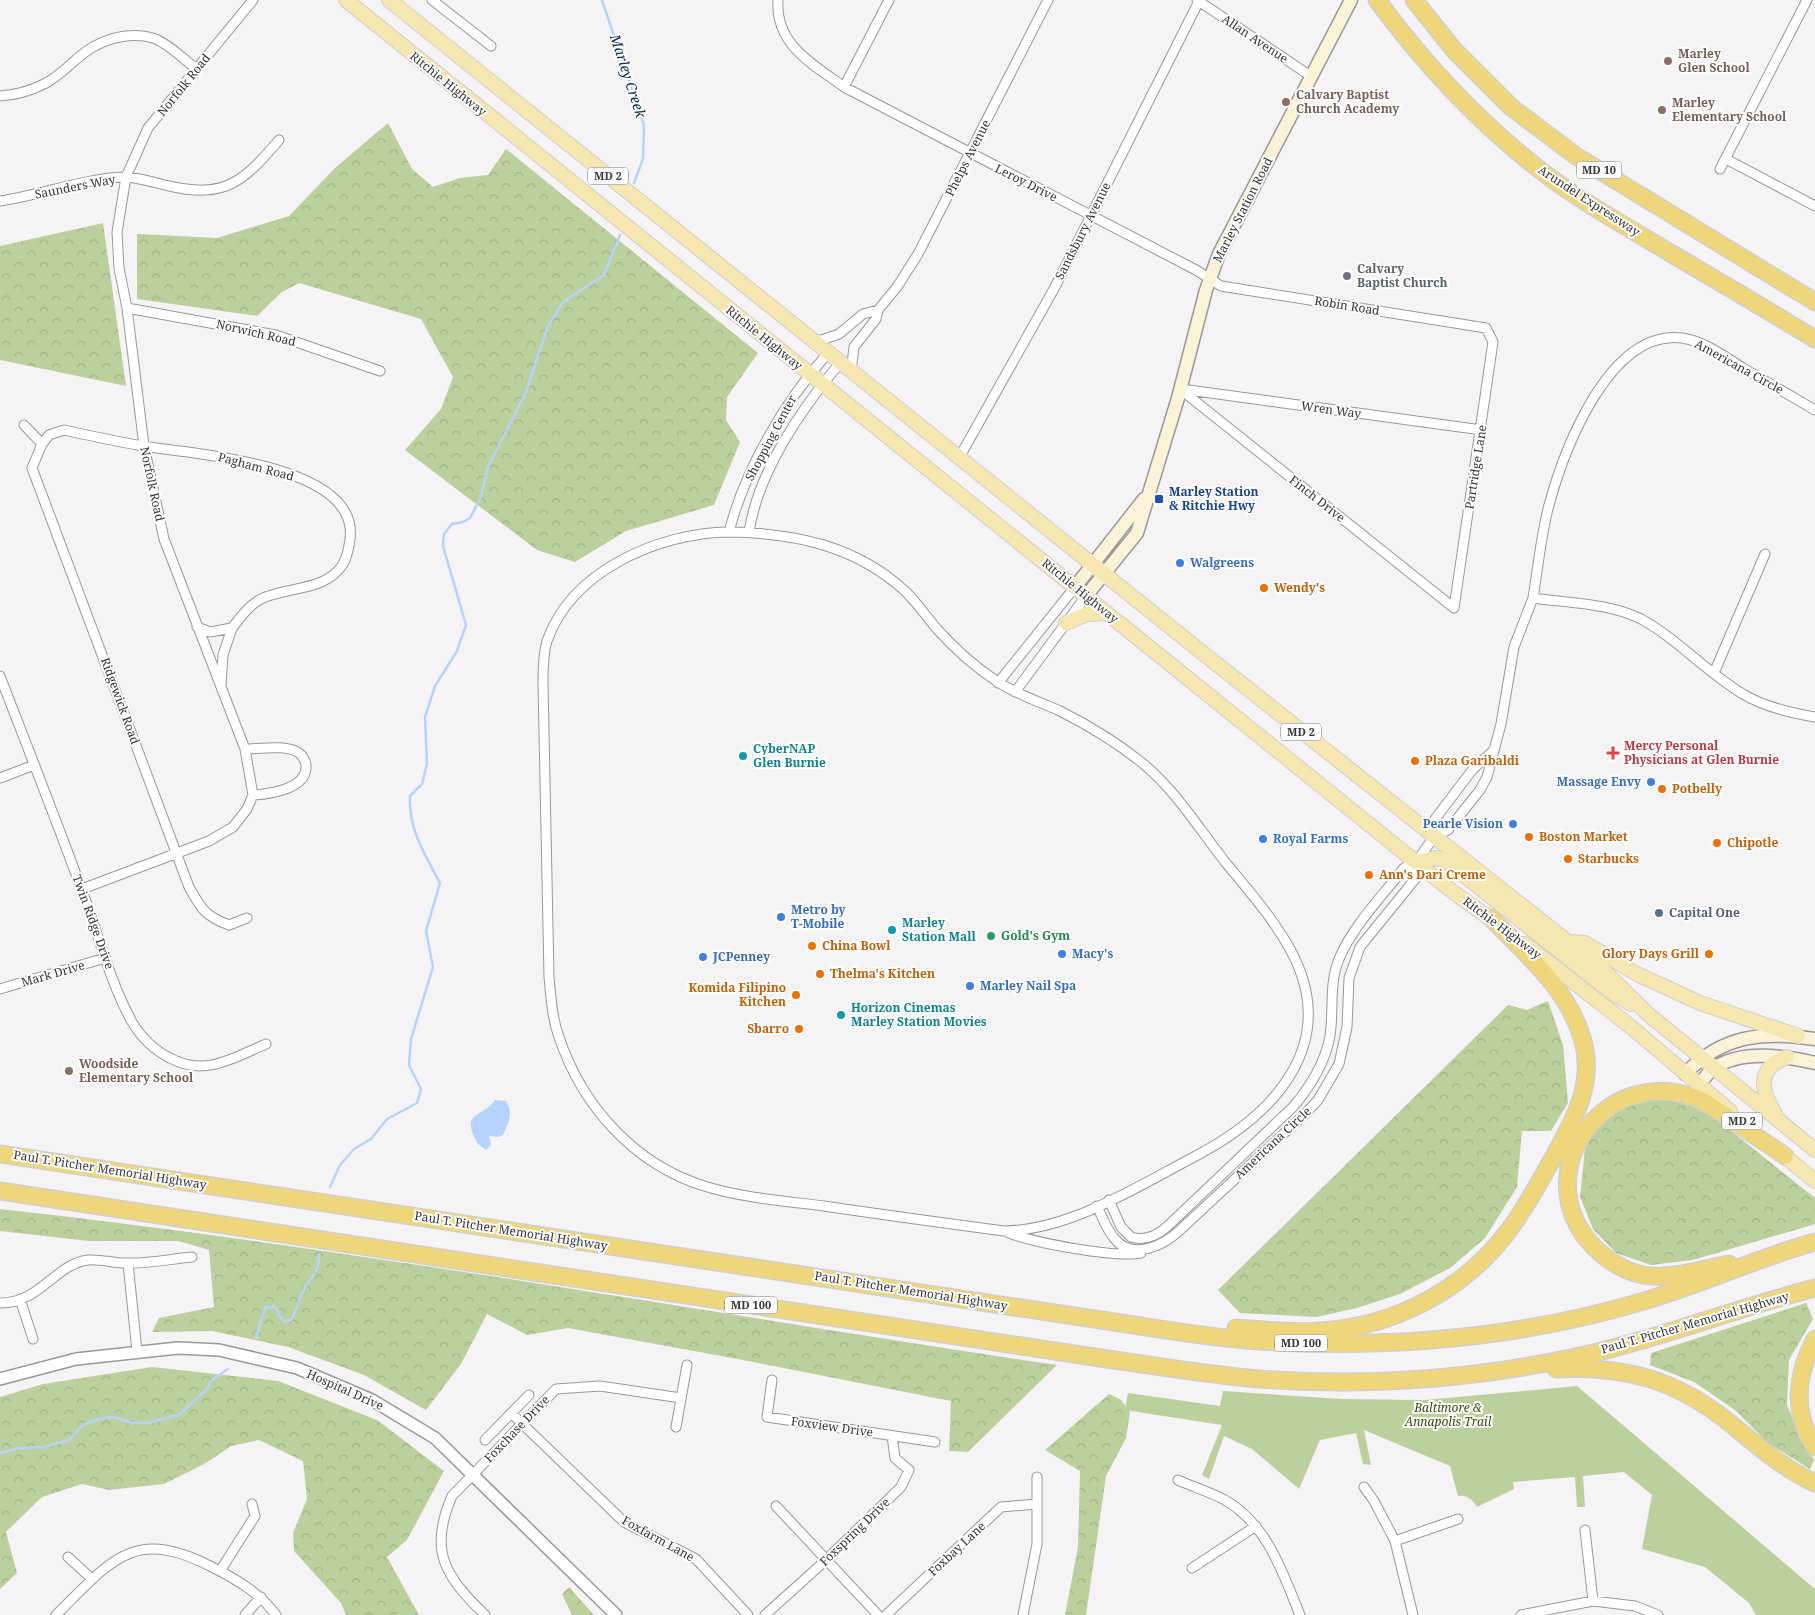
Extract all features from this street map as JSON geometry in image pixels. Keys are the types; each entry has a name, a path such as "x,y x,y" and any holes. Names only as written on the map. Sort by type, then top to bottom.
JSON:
{"highway":[{"name":"Arundel Expressway","path":"1377,0 1409,42 1445,84 1485,123 1544,173 1611,218 1815,338"},
{"name":"MD 10","path":"1414,0 1454,50 1511,108 1576,156 1815,302"},
{"path":"1114,1322 1280,1331 1319,1331 1350,1327 1380,1321 1436,1297 1464,1278 1489,1254 1511,1228 1540,1182 1581,1103 1585,1082 1583,1043 1567,1000 1530,957 1491,918"},
{"path":"1784,1156 1705,1102 1691,1095 1674,1091 1641,1092 1622,1098 1608,1107 1584,1130 1571,1163 1570,1197 1574,1215 1582,1232 1591,1244 1614,1263 1644,1275 1680,1274 1813,1242"},
{"name":"Paul T. Pitcher Memorial Highway","path":"0,1154 1114,1322 1258,1341 1380,1344 1522,1329 1643,1302 1813,1242"},
{"name":"Paul T. Pitcher Memorial Highway","path":"0,1191 1202,1373 1260,1379 1324,1381 1420,1378 1504,1369 1594,1353 1815,1288"},
{"path":"1815,1340 1801,1370 1798,1389 1804,1424 1815,1447"},
{"path":"1504,1369 1608,1369 1634,1373 1660,1381 1688,1394 1711,1408 1782,1465 1815,1483"}],"main road":[{"name":"Ritchie Highway","path":"346,0 1416,862 1615,1015 1815,1181"},
{"name":"MD 2","path":"389,0 851,372 1602,969 1649,1015 1815,1150"},
{"name":"Marley Station Road","path":"1086,596 1138,533 1210,278 1232,226 1349,4"},
{"name":"Marley Station Road","path":"1075,587 1150,491"},
{"path":"1066,623 1087,614 1106,612"},
{"path":"1416,862 1436,858 1446,861 1611,992 1649,1015"},
{"path":"1567,942 1585,943 1637,974 1700,1003 1798,1036 1815,1039"},
{"path":"1685,1074 1701,1058 1721,1046 1746,1038 1798,1036"},
{"path":"1699,1086 1714,1068 1749,1057 1787,1057 1815,1062"},
{"path":"1779,1121 1766,1099 1763,1082 1766,1072 1772,1065 1787,1057"}],"street":[{"name":"Norfolk Road","path":"253,0 148,128 126,177 117,232 119,268 128,308 144,446 164,539 245,749 253,795"},
{"path":"432,0 491,46"},
{"name":"Leroy Drive","path":"778,0 784,33 798,54 844,86 1210,278"},
{"path":"844,86 889,0"},
{"name":"Phelps Avenue","path":"851,372 854,348 876,319 878,310 897,287 918,254 971,154 1048,0"},
{"path":"1720,169 1807,0"},
{"name":"Allan Avenue","path":"1198,1 1312,77"},
{"name":"Sandsbury Avenue","path":"959,458 1032,329 1198,1"},
{"path":"0,96 18,95 45,84 92,47 115,38 136,36 154,39 197,69"},
{"name":"Saunders Way","path":"0,201 126,177 187,190 210,190 231,185 251,173 279,140"},
{"path":"1726,160 1815,206"},
{"name":"Robin Road","path":"1210,278 1221,286 1486,328"},
{"name":"Norwich Road","path":"128,308 276,335 380,371"},
{"name":"Phelps Avenue","path":"815,342 839,334 863,314 878,310"},
{"name":"Partridge Lane","path":"1454,608 1494,342 1486,328"},
{"name":"Americana Circle","path":"1109,1200 1121,1227 1131,1237 1147,1238 1156,1235 1294,1106 1316,1076 1328,1045 1331,1028 1331,993 1339,959 1348,942 1404,868 1416,862 1434,836 1448,830 1480,790 1487,777 1501,724 1514,646 1533,598 1545,521 1567,452 1606,380 1629,355 1646,345 1665,339 1681,338 1691,340 1712,350 1815,410"},
{"name":"Shopping Center","path":"729,532 743,492 778,419 809,374 828,353"},
{"name":"Shopping Center","path":"749,532 755,501 777,456 802,410 840,363"},
{"name":"Wren Way","path":"1180,389 1482,430"},
{"name":"Finch Drive","path":"1180,389 1454,608"},
{"path":"24,425 42,444 49,435 64,430 144,446"},
{"name":"Ridgewick Road","path":"42,444 32,468 189,887 201,909 213,919 229,925 247,918"},
{"name":"Pagham Road","path":"144,446 247,462 289,474 324,489 347,514 351,530 350,546 343,564 332,577 312,586 280,592 259,600 232,628 223,655 221,690"},
{"path":"749,532 823,543 869,564 906,593 956,649 998,683 1090,727 1138,760 1162,781 1281,934 1292,951 1304,987 1308,1021 1305,1045 1295,1070 1274,1099 1228,1139 1097,1206 1051,1225 1023,1231 1004,1231 720,1191 687,1180 649,1159 614,1130 599,1113 584,1092 558,1035 549,977 543,682 546,643 555,623 567,605 587,583 627,558 670,541 696,535 749,532"},
{"path":"1714,674 1765,554"},
{"path":"998,683 1075,587"},
{"path":"1015,692 1086,596"},
{"path":"1533,598 1603,607 1631,615 1652,626 1743,694 1784,711 1815,717"},
{"path":"197,627 210,632 232,628"},
{"name":"Twin Ridge Drive","path":"0,676 82,889 105,958 132,1023 149,1045 170,1059 194,1067 217,1066 266,1044"},
{"path":"82,889 209,841 233,827 247,809 253,795 267,794 292,786 302,779 306,772 306,762 299,753 287,749 245,749"},
{"name":"Americana Circle","path":"1434,836 1434,819 1473,769 1493,751"},
{"path":"0,778 34,765"},
{"name":"Americana Circle","path":"1161,1245 1180,1230 1318,1100 1331,1081 1344,1046 1349,1008 1350,978 1360,946 1416,878 1416,862"},
{"name":"Mark Drive","path":"2,988 105,958"},
{"path":"0,978 2,988"},
{"path":"1097,1206 1114,1238 1120,1244 1138,1249 1161,1245"},
{"path":"1004,1231 1029,1240 1120,1254 1145,1252 1161,1245"},
{"path":"0,1303 20,1299 39,1291 69,1267 88,1260 128,1263 192,1257"},
{"path":"128,1263 137,1351"},
{"path":"20,1299 33,1339"},
{"name":"Hospital Drive","path":"0,1379 76,1359 178,1348 220,1350 297,1368 372,1400 407,1419 435,1438 474,1474 616,1615"},
{"path":"676,1427 687,1366"},
{"name":"Foxview Drive","path":"772,1380 766,1417 935,1442"},
{"name":"Foxchase Drive","path":"485,1615 466,1596 448,1573 440,1545 442,1519 452,1496 556,1389 600,1386 681,1398"},
{"path":"485,1440 529,1395"},
{"name":"Foxfarm Lane","path":"511,1413 624,1522 696,1559 748,1615"},
{"name":"Foxspring Drive","path":"765,1615 901,1488 909,1470 895,1458 892,1436"},
{"path":"1023,1615 1036,1544 1037,1476"},
{"path":"1178,1480 1225,1500 1256,1526 1280,1566 1300,1615"},
{"path":"1364,1487 1395,1541 1413,1615"},
{"path":"220,1570 255,1516 252,1504"},
{"name":"Foxbay Lane","path":"886,1615 1001,1508 1037,1504"},
{"path":"776,1506 878,1615"},
{"path":"1395,1541 1458,1520"},
{"path":"1192,1568 1256,1526"},
{"path":"1586,1530 1593,1600"},
{"path":"56,1615 113,1561 127,1554 154,1548 187,1554 220,1570 261,1597 276,1615"},
{"path":"68,1557 92,1579"},
{"path":"245,1615 261,1597"},
{"path":"1521,1615 1593,1600 1636,1606 1658,1615"}],"green space":[{"path":"388,123 412,169 433,187 460,178 488,175 506,149 758,353 727,397 726,420 740,442 714,505 626,531 575,562 537,550 405,450 441,409 453,377 421,319 299,283 282,292 257,316 137,299 137,234 217,238 289,216 336,167"},
{"path":"103,223 126,386 0,360 0,246"},
{"path":"1548,1001 1563,1045 1568,1103 1551,1131 1522,1131 1517,1187 1485,1238 1450,1268 1400,1294 1357,1308 1316,1317 1240,1313 1218,1290 1508,1005 1527,1010"},
{"path":"1674,1097 1715,1118 1815,1198 1815,1224 1693,1260 1651,1265 1616,1253 1593,1229 1580,1197 1585,1149 1594,1130 1615,1112 1643,1099"},
{"path":"0,1209 133,1225 397,1262 1057,1365 968,1452 949,1451 951,1401 568,1328 527,1335 487,1314 461,1364 426,1410 364,1375 288,1347 212,1331 152,1332 159,1318 214,1307 209,1250 179,1241 89,1241 0,1231"},
{"path":"1806,1303 1813,1319 1789,1360 1787,1405 1800,1437 1814,1460 1810,1469 1768,1443 1735,1410 1694,1382 1650,1365 1651,1353"},
{"path":"152,1367 278,1381 377,1420 444,1471 407,1540 387,1557 419,1615 346,1615 341,1603 294,1551 293,1533 307,1499 303,1461 259,1440 231,1446 206,1463 164,1484 109,1490 82,1484 42,1497 6,1532 17,1573 0,1589 0,1397 43,1384"},
{"name":"Baltimore & Annapolis Trail","path":"1577,1386 1815,1589 1815,1615 1756,1615 1749,1603 1705,1567 1642,1549 1652,1495 1624,1472 1583,1476 1585,1507 1577,1507 1575,1477 1513,1482 1514,1489 1477,1507 1469,1498 1458,1496 1450,1466 1364,1430 1371,1465 1363,1464 1356,1433 1320,1440 1299,1489 1252,1449 1224,1436 1209,1479 1202,1475 1222,1425 1125,1410 1128,1393 1220,1406 1223,1391 1341,1399 1425,1400"},
{"path":"1109,1394 1121,1400 1130,1412 1126,1438 1106,1476 1086,1615 1065,1615 1078,1547 1080,1471 1045,1450"},
{"path":"569,1587 594,1615 572,1615 562,1594"}],"water":[{"path":"495,1100 506,1101 510,1114 503,1135 498,1137 489,1136 491,1145 486,1150 477,1143 471,1125 475,1116 490,1106"}],"waterway":[{"name":"Marley Creek","path":"602,0 644,125 643,159 634,183"},
{"path":"330,1187 340,1165 354,1149 371,1139 387,1119 417,1103 421,1089 409,1065 411,1039 433,967 426,931 440,883 423,852 415,830 410,808 410,796 422,784 427,764 425,717 435,686 457,651 466,625 443,546 444,534 452,524 463,522 470,518 481,497 487,469 526,392 548,326 563,302 604,275 620,235"},
{"path":"256,1338 265,1308 273,1306 278,1310 279,1316 284,1321 291,1320 305,1287 316,1272 319,1254"},
{"path":"0,1453 19,1448 44,1447 69,1440 83,1425 98,1419 114,1417 132,1423 148,1423 179,1415 207,1389 211,1381 228,1369"}],"place":[{"name":"Marley Glen School","path":"1668,61"},
{"name":"Calvary Baptist Church Academy","path":"1286,102"},
{"name":"Marley Elementary School","path":"1662,110"},
{"name":"Calvary Baptist Church","path":"1347,276"},
{"name":"Marley Station & Ritchie Hwy","path":"1159,499"},
{"name":"Walgreens","path":"1180,563"},
{"name":"Wendy's","path":"1264,588"},
{"name":"Mercy Personal Physicians at Glen Burnie","path":"1613,753"},
{"name":"CyberNAP Glen Burnie","path":"743,756"},
{"name":"Plaza Garibaldi","path":"1415,761"},
{"name":"Massage Envy","path":"1651,782"},
{"name":"Potbelly","path":"1662,789"},
{"name":"Pearle Vision","path":"1513,824"},
{"name":"Boston Market","path":"1529,837"},
{"name":"Royal Farms","path":"1263,839"},
{"name":"Chipotle","path":"1717,843"},
{"name":"Starbucks","path":"1568,859"},
{"name":"Ann's Dari Creme","path":"1369,875"},
{"name":"Capital One","path":"1659,913"},
{"name":"Metro by T-Mobile","path":"781,917"},
{"name":"Marley Station Mall","path":"892,930"},
{"name":"Gold's Gym","path":"991,936"},
{"name":"China Bowl","path":"812,946"},
{"name":"Macy's","path":"1062,954"},
{"name":"Glory Days Grill","path":"1709,954"},
{"name":"JCPenney","path":"703,957"},
{"name":"Thelma's Kitchen","path":"820,974"},
{"name":"Marley Nail Spa","path":"970,986"},
{"name":"Komida Filipino Kitchen","path":"796,995"},
{"name":"Horizon Cinemas Marley Station Movies","path":"841,1015"},
{"name":"Sbarro","path":"799,1029"},
{"name":"Woodside Elementary School","path":"69,1071"}]}
